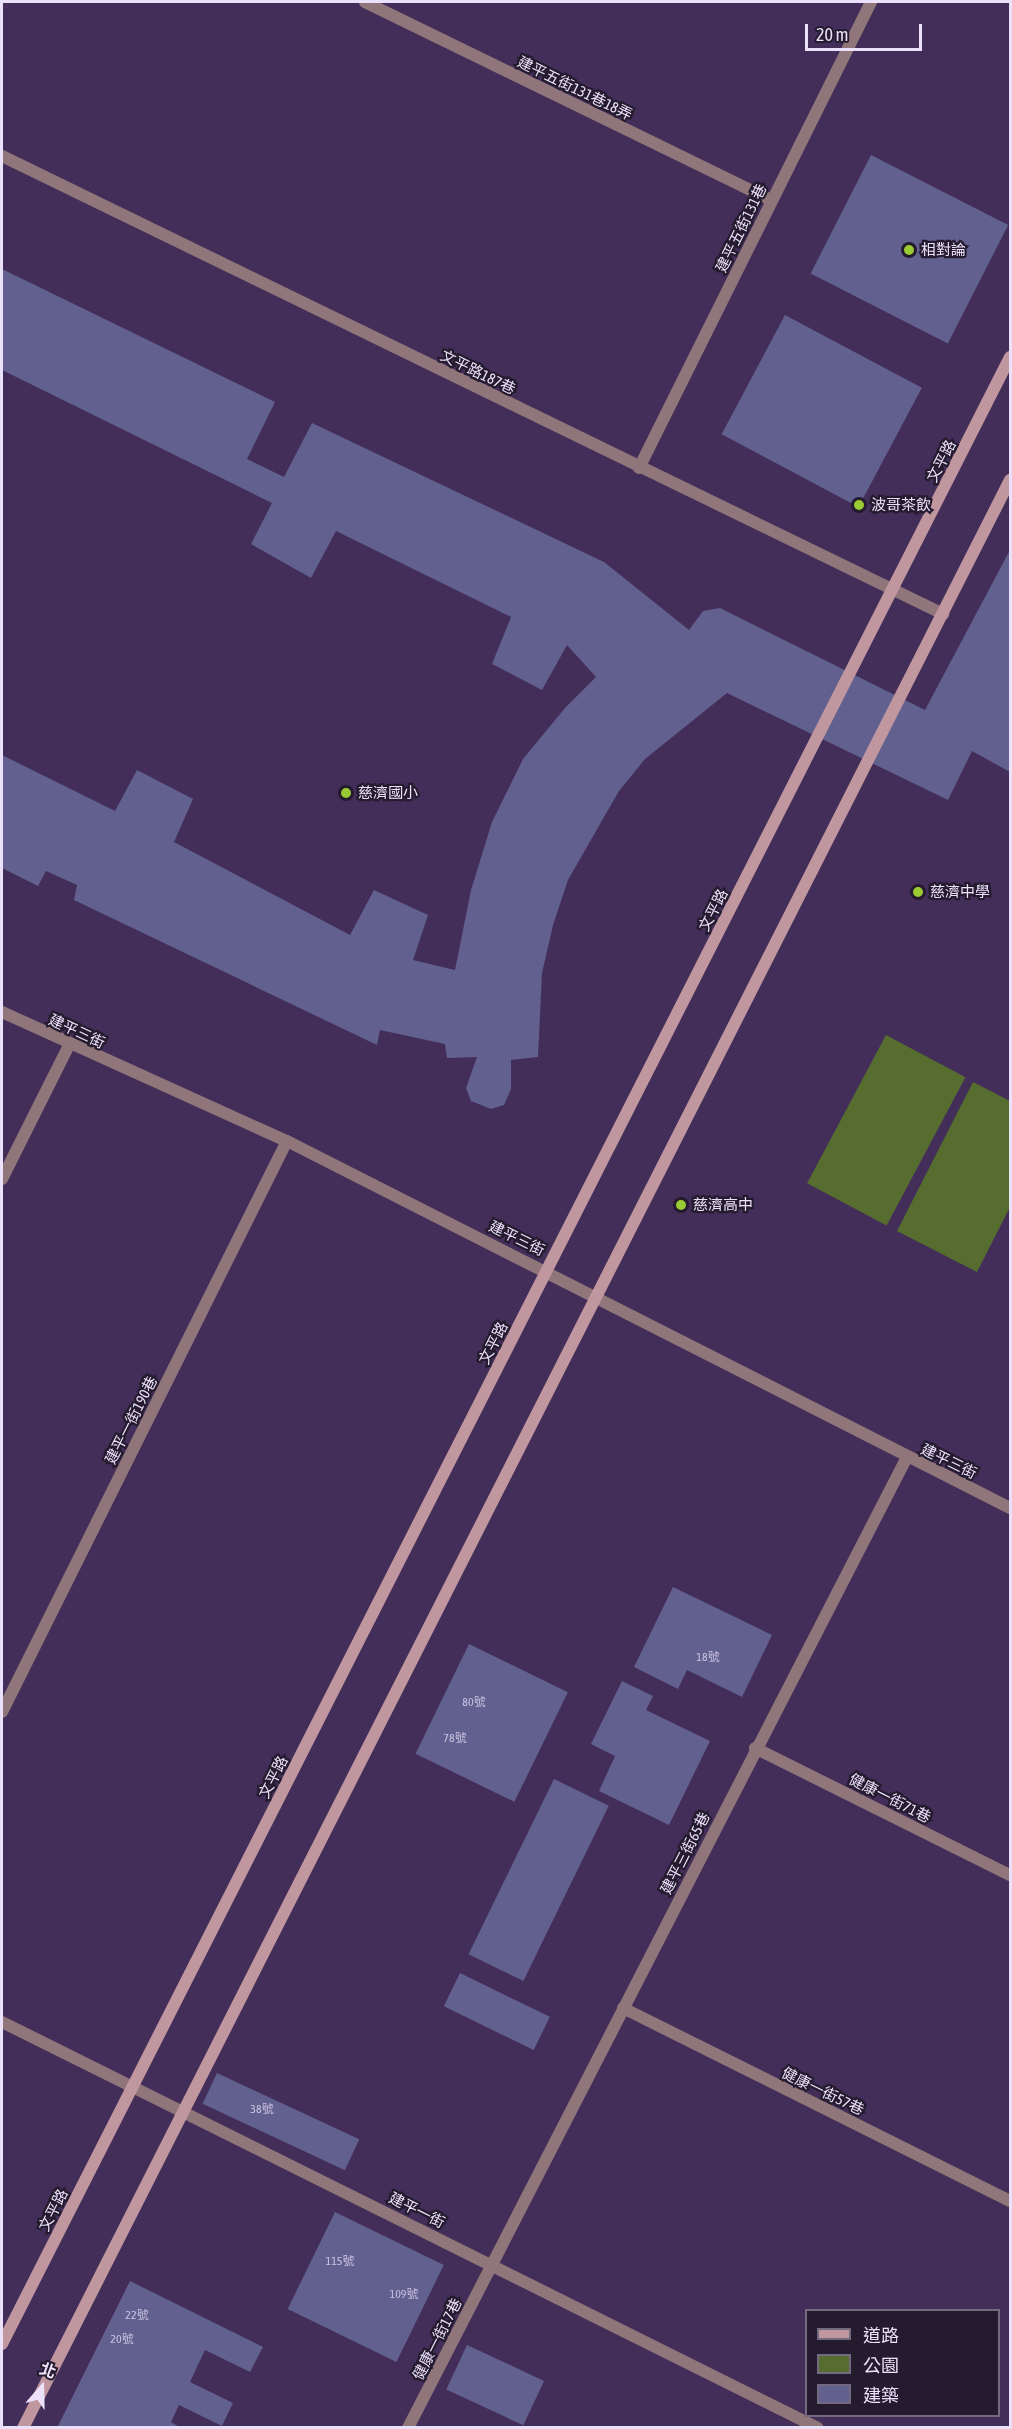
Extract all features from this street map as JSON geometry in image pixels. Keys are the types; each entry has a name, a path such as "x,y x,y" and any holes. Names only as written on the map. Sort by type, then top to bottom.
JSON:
{"street":[{"name":"建平五街131巷18弄","path":"365,2 771,200"},
{"name":"建平五街131巷","path":"639,468 871,2"},
{"name":"文平路187巷","path":"2,156 943,614"},
{"name":"文平路","path":"2,2344 1011,357"},
{"path":"24,2427 1011,480"},
{"name":"建平三街","path":"2,1012 69,1045 287,1141 547,1270 907,1457 1011,1508"},
{"path":"2,1179 69,1045"},
{"name":"建平一街190巷","path":"2,1712 287,1141"},
{"name":"建平三街65巷","path":"492,2264 907,1457"},
{"name":"健康一街71巷","path":"756,1748 1011,1875"},
{"name":"健康一街57巷","path":"623,2008 1011,2201"},
{"name":"建平一街","path":"2,2022 133,2084 818,2427"},
{"name":"健康一街17巷","path":"408,2427 492,2264"}],"green space":[{"path":"886,1035 965,1077 887,1226 807,1183"},
{"path":"973,1082 1010,1101 1010,1207 977,1272 897,1231"}],"building":[{"name":"相對論","path":"871,155 1008,225 948,343 811,274"},
{"path":"2,269 275,402 247,459 284,477 312,423 604,562 689,630 703,611 720,608 925,710 1010,550 1010,772 972,751 948,800 727,693 645,759 619,791 568,880 553,925 542,973 538,1057 511,1060 511,1089 504,1105 491,1109 471,1101 466,1088 477,1057 447,1058 445,1044 380,1030 377,1045 74,900 77,885 46,871 38,886 2,868 2,755 115,811 137,770 193,799 174,842 350,935 374,890 428,915 413,960 455,970 471,890 492,822 523,759 565,708 596,677 567,645 542,690 492,664 511,617 336,531 311,578 251,544 272,503 2,370"},
{"path":"785,315 922,388 858,507 722,434"},
{"path":"673,1587 772,1635 742,1697 687,1670 678,1689 634,1667"},
{"path":"469,1644 568,1692 514,1802 416,1754"},
{"path":"622,1681 653,1696 646,1710 710,1741 669,1825 599,1791 615,1756 591,1744"},
{"path":"554,1779 609,1806 523,1981 469,1954"},
{"path":"460,1973 550,2017 534,2050 444,2006"},
{"path":"217,2073 359,2139 345,2170 203,2104"},
{"path":"335,2212 444,2265 396,2362 288,2309"},
{"path":"130,2281 263,2347 250,2372 205,2350 190,2382 233,2403 222,2426 179,2405 171,2422 181,2428 57,2428"},
{"path":"467,2345 544,2381 523,2425 446,2389"}],"place":[{"name":"相對論","path":"909,250"},
{"name":"波哥茶飲","path":"859,505"},
{"name":"慈濟國小","path":"346,793"},
{"name":"慈濟中學","path":"918,892"},
{"name":"慈濟高中","path":"681,1205"}]}
